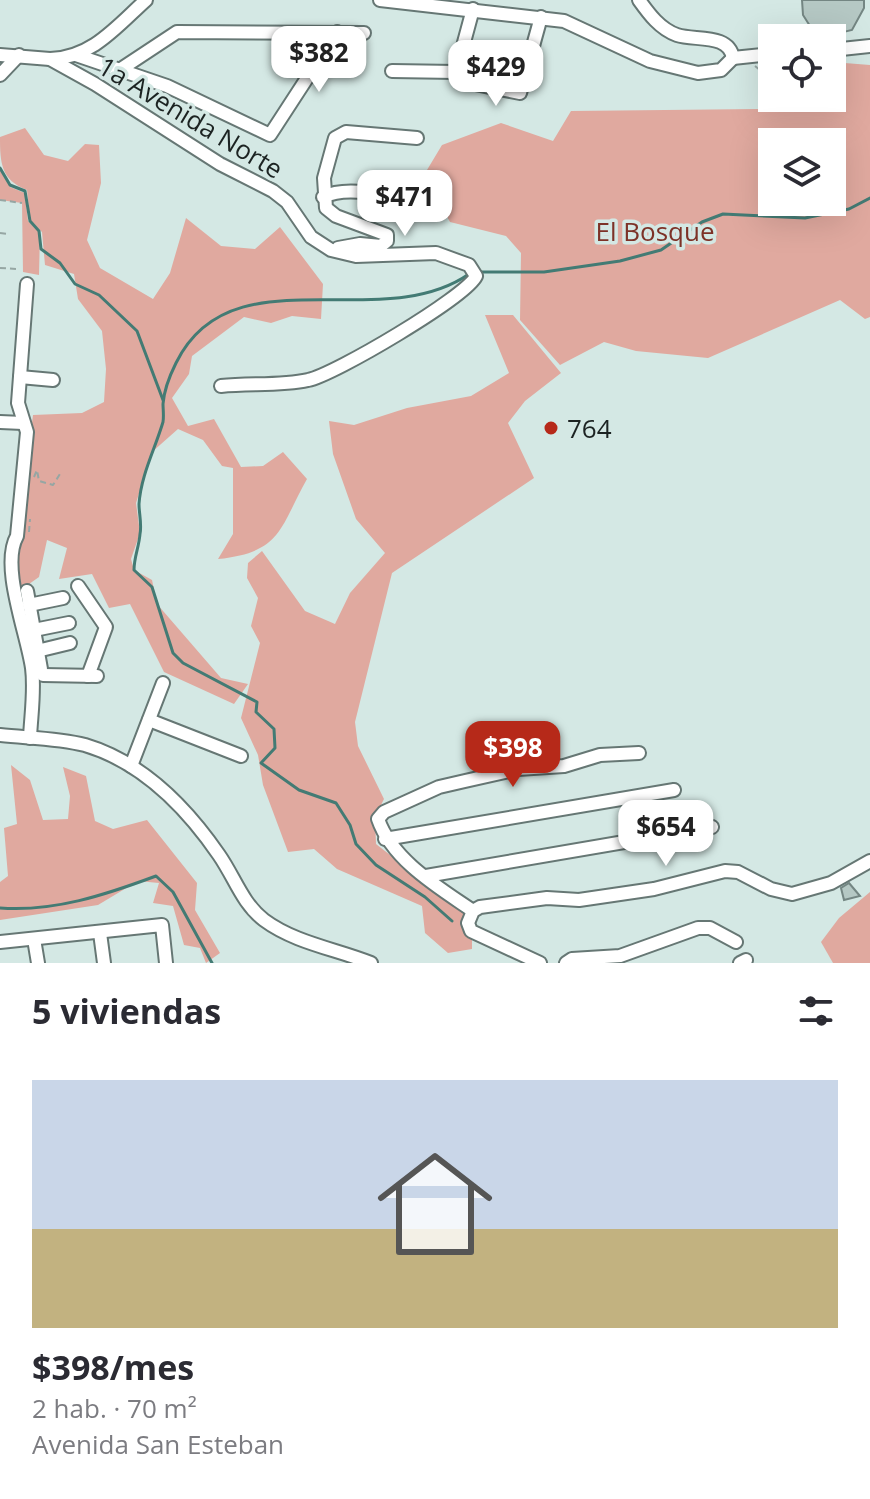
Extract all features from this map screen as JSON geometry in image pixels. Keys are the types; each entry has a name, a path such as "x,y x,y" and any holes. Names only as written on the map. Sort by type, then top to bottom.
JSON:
{"street":[{"path":"50,59 76,55 101,41 146,0"},
{"path":"380,0 564,21 650,61 684,71 715,72 728,67 733,58"},
{"path":"639,0 663,27 676,35 714,39 726,46 733,58"},
{"path":"392,71 456,72 473,9"},
{"path":"475,84 520,93 541,17"},
{"path":"121,69 177,32 364,33"},
{"path":"76,55 167,86 270,135 337,32"},
{"path":"846,49 870,46"},
{"name":"1a Avenida Norte","path":"0,55 50,59 233,171 273,191 287,202 311,237 331,250"},
{"path":"0,75 19,55"},
{"path":"733,58 758,55"},
{"path":"331,250 360,244 381,246 387,235 331,213 323,197 328,152 335,138 346,132 417,138"},
{"path":"323,197 332,193 378,194 409,202"},
{"path":"221,386 309,380 374,348 462,293 472,271 436,253 356,256 331,250"},
{"path":"27,284 18,403 27,432 7,563 11,592 32,667 30,738"},
{"path":"20,377 53,380"},
{"path":"0,422 23,423"},
{"path":"27,591 42,672 93,676 106,627 78,586"},
{"path":"29,605 63,598"},
{"path":"34,630 69,623"},
{"path":"37,651 70,643"},
{"path":"131,766 163,683"},
{"path":"149,720 241,756"},
{"path":"0,735 87,746 131,766 186,812 220,856 248,906 264,920 298,939 371,963"},
{"path":"639,753 600,755 564,766 518,769 465,781 418,796 378,819 385,839 426,876 473,911 521,901 579,900 654,889 725,871 738,872 771,889 792,894 831,883 870,861"},
{"path":"385,839 674,790"},
{"path":"426,876 712,827"},
{"path":"473,911 468,923 471,931 540,963"},
{"path":"0,942 162,925 166,963"},
{"path":"566,963 572,959 620,956 698,928 710,928 736,942"},
{"path":"100,933 104,963"},
{"path":"34,939 38,963"}],"path":[{"path":"0,200 22,203"},
{"path":"0,233 9,234"},
{"path":"0,268 17,269"},
{"path":"31,484 37,470 39,481 53,485 60,474"},
{"path":"9,541 29,533 30,509"}],"green space":[{"name":"El Bosque","path":"846,63 870,65 870,317 865,319 840,300 708,358 636,351 604,342 560,365 520,320 521,253 506,236 450,222 424,175 442,145 501,123 553,141 571,111 758,109 758,112 846,112"},
{"path":"25,128 44,155 68,161 85,144 99,145 101,183 87,240 100,268 153,299 170,273 186,218 221,246 255,249 280,227 323,284 321,319 292,316 271,323 244,317 192,356 189,374 172,398 188,426 214,419 241,467 263,466 283,452 307,479 276,535 255,551 218,559 233,534 233,468 222,466 203,440 178,429 152,452 136,503 140,533 131,559 134,570 152,580 157,604 221,678 248,684 234,704 164,672 130,604 109,608 92,574 59,579 67,548 47,540 39,577 22,589 14,568 33,415 82,413 104,402 106,369 102,331 78,299 74,274 45,265 42,232 30,220 27,190 12,181 4,170 0,137"},
{"path":"0,170 10,187 25,193 28,221 40,233 39,275 23,272 22,203 0,200"},
{"path":"485,315 513,315 561,373 525,401 508,423 534,478 392,573 355,722 358,746 384,799 375,817 376,844 472,919 472,949 448,953 425,933 422,906 337,869 314,849 288,852 263,785 258,755 241,718 260,643 251,626 258,598 247,578 248,563 262,551 305,611 335,624 350,593 385,553 356,519 333,454 329,421 354,425 407,408 471,396 509,373"},
{"path":"11,765 30,780 43,820 68,819 70,796 63,767 86,776 95,821 113,829 147,820 197,883 195,910 220,953 206,963 200,948 184,945 173,906 153,903 159,883 138,881 98,905 0,920 0,882 8,876 4,828 17,824"},
{"path":"870,892 870,963 833,963 821,942 839,918"}],"building":[{"path":"802,0 864,0 864,8 852,30 846,31 846,24 809,24 803,15"},
{"path":"849,883 860,896 844,900 841,888"}],"waterway":[{"path":"0,168 10,185 25,191 30,221 39,231 41,249 60,263 75,284 99,295 137,331 163,400"},
{"path":"476,272 544,272 620,261 661,250 702,222 723,214 805,218 849,209 870,198"},
{"path":"452,921 425,897 376,865 356,844 350,825 336,803 299,790 261,763 275,748 274,729 256,712 257,702 183,663 173,653 152,587 134,570 141,530 140,493 163,422 166,388 176,363 201,330 232,311 269,302 393,298 433,291 469,274"},
{"path":"0,908 60,905 156,876 173,892 212,963"}],"place":[{"name":"764","path":"551,428"}]}
